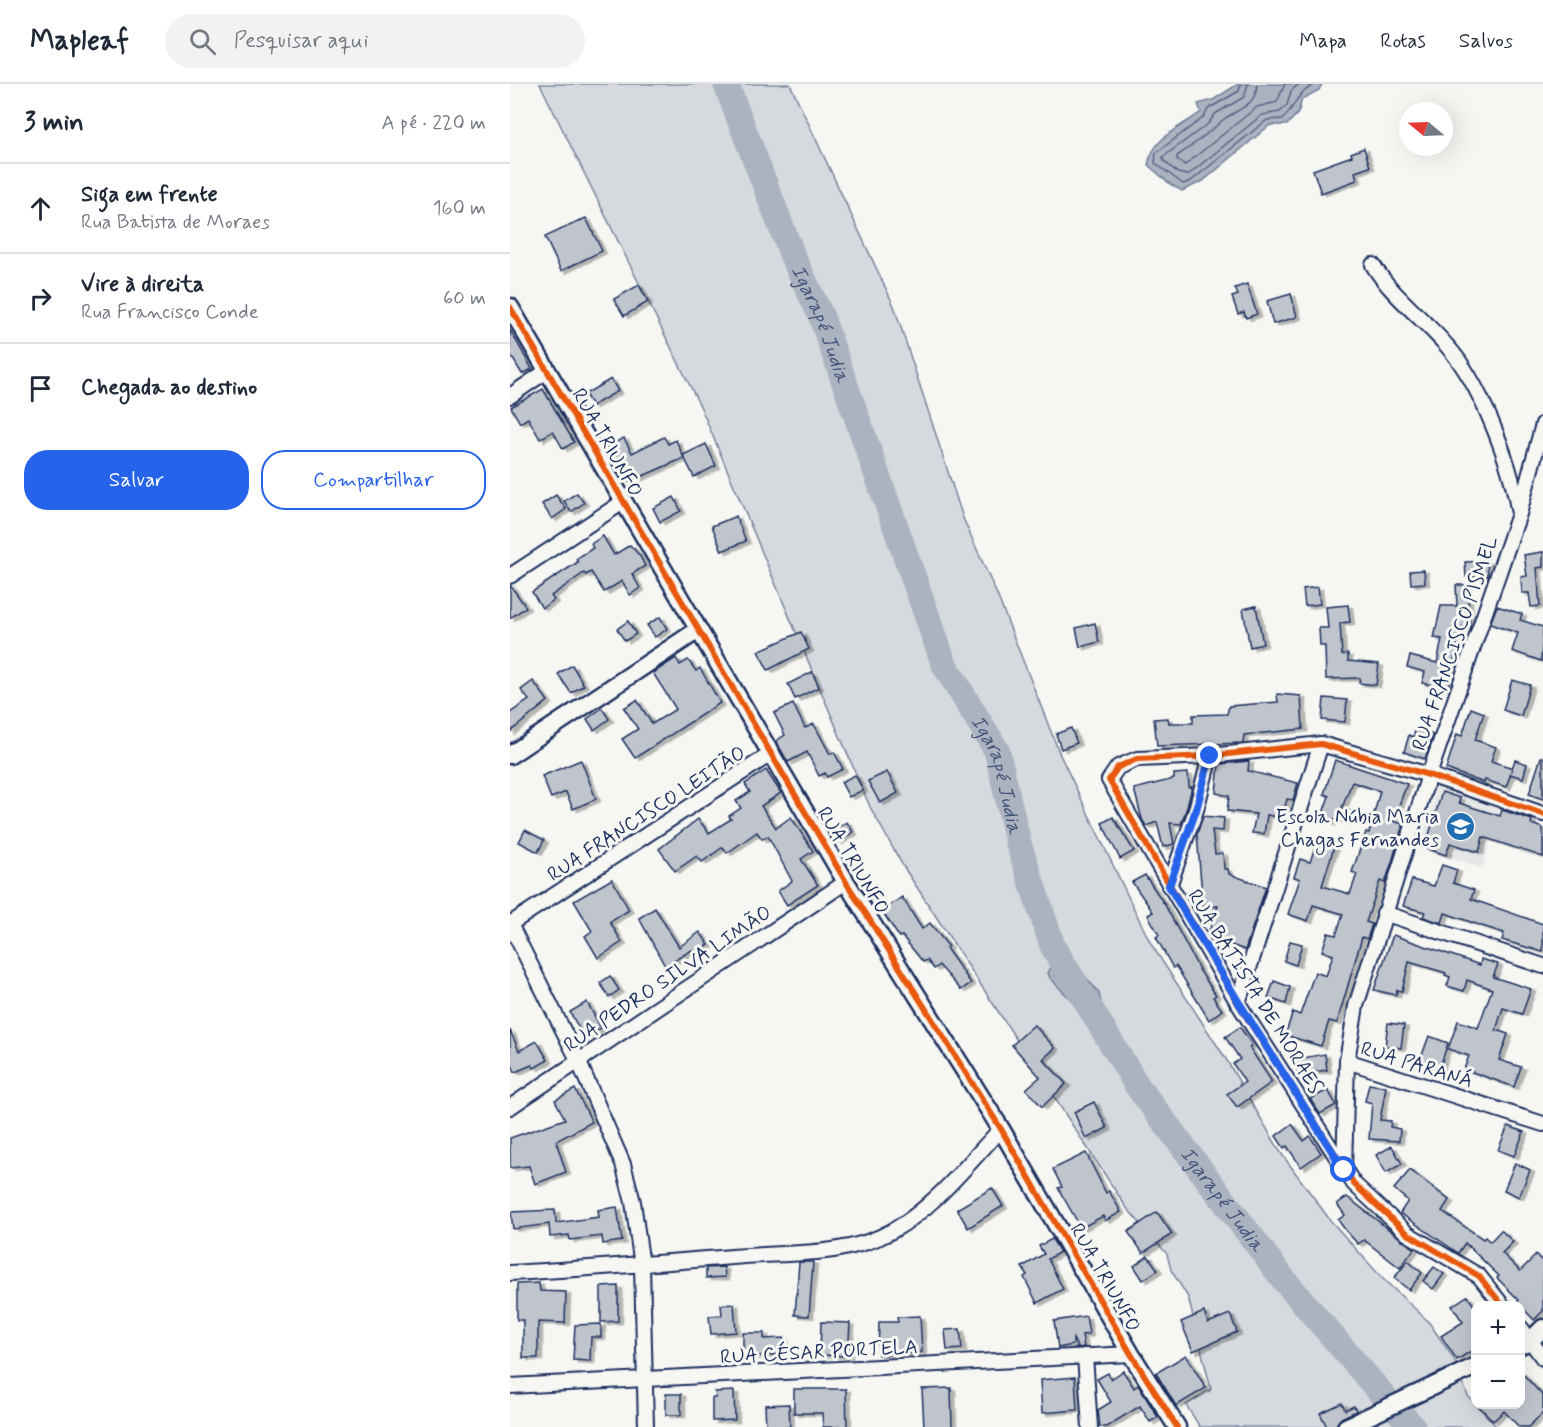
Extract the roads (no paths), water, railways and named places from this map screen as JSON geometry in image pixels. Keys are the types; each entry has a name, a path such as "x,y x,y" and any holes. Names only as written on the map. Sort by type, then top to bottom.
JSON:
{"street":[{"path":"1373,265 1403,302 1448,346 1470,375 1512,479 1519,514"},
{"name":"RUA TRIUNFO","path":"510,307 846,882 1001,1129 1131,1354 1177,1427"},
{"path":"510,396 548,370"},
{"name":"RUA FRANCISCO PISMEL","path":"1347,1061 1356,1006 1384,913 1519,514 1543,424"},
{"path":"510,576 623,502"},
{"path":"510,755 698,630"},
{"path":"1239,1003 1321,744"},
{"name":"RUA BATISTA DE MORAES","path":"1500,1301 1479,1276 1417,1241 1399,1227 1360,1190 1344,1170 1239,1003 1109,780 1118,767 1137,759 1210,756 1321,744 1429,775 1543,814"},
{"name":"RUA FRANCISCO LEITÃO","path":"510,924 772,753"},
{"path":"1169,886 1194,818 1210,756"},
{"name":"RUA PEDRO SILVA LIMÃO","path":"510,1107 846,882"},
{"path":"1384,913 1543,966"},
{"path":"510,924 578,1060 623,1164 633,1202 642,1266 646,1427"},
{"name":"RUA PARANÁ","path":"1344,1170 1347,1061 1543,1124"},
{"path":"510,1273 642,1266 734,1256 816,1252 891,1232 933,1199 1001,1129"},
{"path":"1525,1337 1543,1328"},
{"path":"1525,1339 1543,1358"},
{"name":"RUA CÉSAR PORTELA","path":"510,1386 1131,1354"},
{"path":"1084,1356 1090,1427"},
{"path":"1347,1427 1471,1368"}],"water":[{"path":"1238,84 1322,84 1319,90 1302,99 1298,113 1287,125 1270,125 1203,181 1182,191 1148,165 1155,147 1161,140 1201,112 1198,104 1213,100"},
{"path":"1066,953 1099,993 1104,1019 1112,1031 1106,1040 1099,1033 1097,1022 1091,1014 1050,978 1048,973 1054,961"}],"waterway":[{"name":"Igarapé Judia","path":"726,84 793,257 821,316 944,664 997,751 1018,842 1053,947 1138,1087 1284,1280 1386,1399"},
{"name":"Igarapé Judia","path":"1399,1412 1413,1427"}],"place":[{"name":"Escola Núbia Maria Chagas Fernandes","path":"1460,827"}]}
